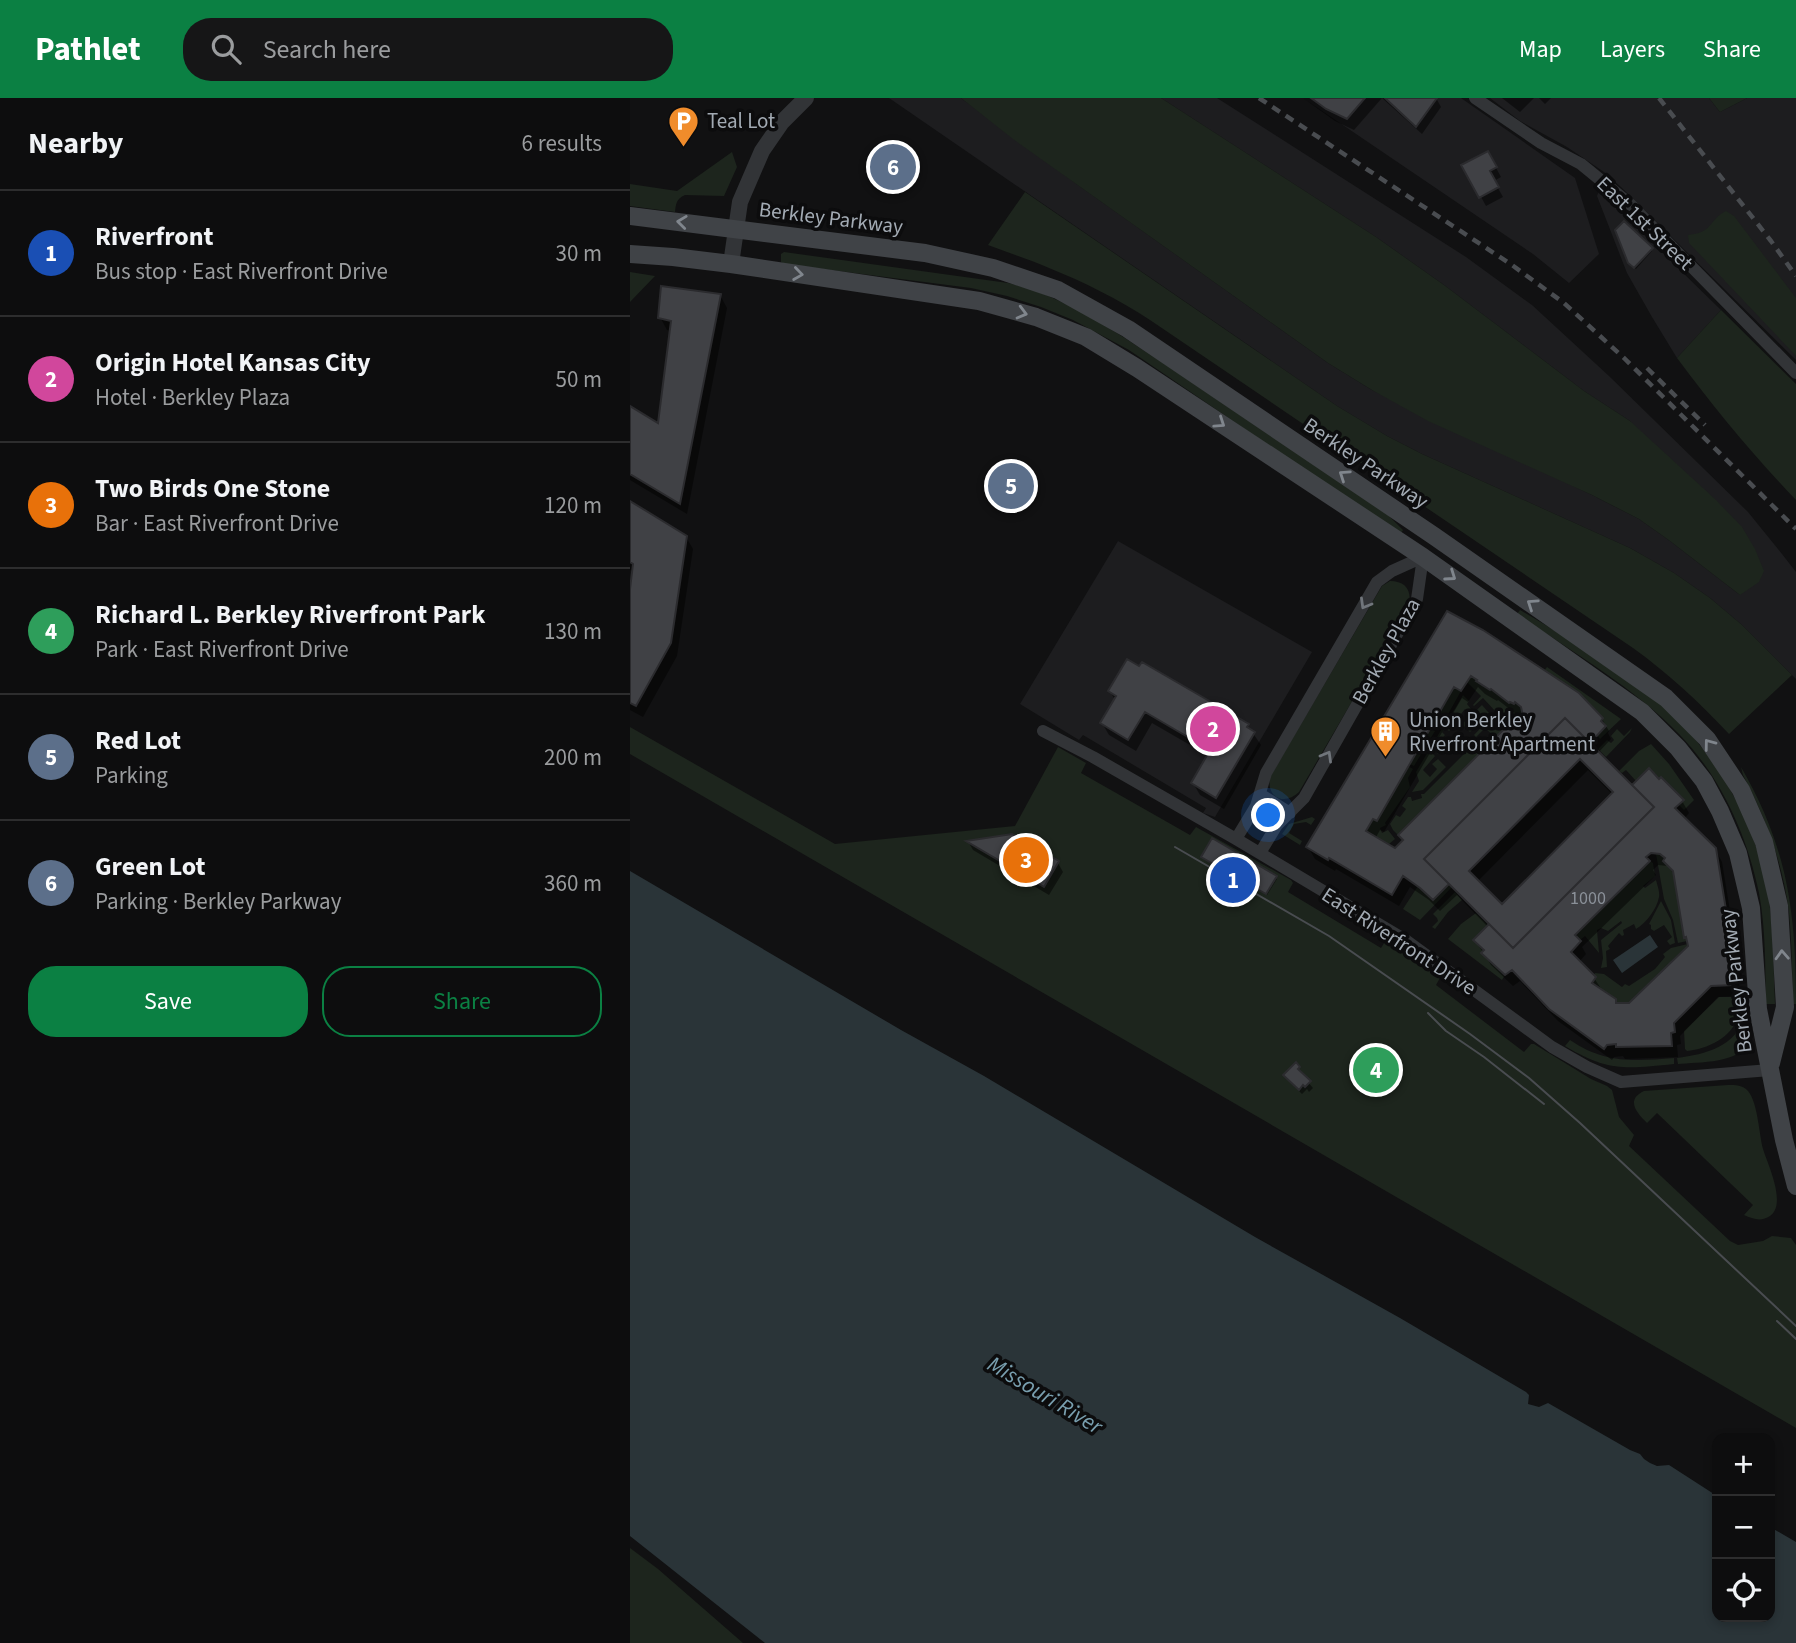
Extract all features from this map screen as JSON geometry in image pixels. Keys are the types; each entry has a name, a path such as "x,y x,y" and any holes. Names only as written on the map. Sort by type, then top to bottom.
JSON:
{"main road":[{"name":"Berkley Parkway","path":"630,216 925,253 993,268 1058,290 1128,329 1434,536 1666,698 1707,739 1741,790 1764,842 1779,906 1785,1007 1770,1070"},
{"name":"Berkley Parkway","path":"630,254 731,264 979,301 1036,317 1086,338 1137,368 1423,557 1642,712 1678,748 1704,781 1738,853 1751,908 1758,1009 1796,1186"}],"street":[{"path":"731,264 740,202 762,152 782,122 806,98"},
{"name":"East 1st Street","path":"1475,98 1541,144 1581,164 1631,205 1796,373"},
{"path":"1423,557 1434,536"},
{"name":"Berkley Plaza","path":"1236,839 1256,806 1266,773 1377,582 1392,571 1423,557"},
{"name":"Berkley Plaza","path":"1260,853 1277,825 1304,798 1417,599 1423,557"},
{"name":"East Riverfront Drive","path":"1043,731 1236,839 1407,941 1552,1047 1608,1077 1621,1082 1631,1082 1770,1070"},
{"path":"1260,794 1290,813"}],"shaded area":[{"path":"889,98 961,98 1328,363 1372,390 1639,519 1740,595 1630,421 1584,391 1376,237 1161,98 1217,98 1466,257 1532,305 1609,376 1748,512 1782,554 1796,572 1796,679 1742,625 1674,573 1630,548 1422,454 1337,406"},
{"path":"961,98 1161,98 1376,237 1584,391 1630,421 1742,527 1764,571 1759,582 1740,595 1639,519 1428,421 1372,390 1328,363 1013,139"},
{"path":"1303,98 1461,98 1575,178 1599,254 1569,283 1533,254"},
{"path":"1490,98 1709,98 1720,112 1747,98 1796,98 1796,360 1604,172 1567,147 1520,121"},
{"path":"1709,98 1747,98 1720,112"},
{"path":"732,152 737,167 724,196 685,195 678,200 675,212 630,206 630,184 677,191"},
{"path":"1599,191 1721,310 1677,358 1627,273 1597,196"},
{"path":"1025,192 1337,406 1387,436 1630,548 1674,573 1742,625 1792,675 1729,734 1683,689 1633,648 1150,320 1075,279 988,245"},
{"path":"1726,211 1734,216 1796,298 1796,356 1689,243 1688,235 1705,230"},
{"path":"784,252 1008,283 1067,304 1157,359 1388,515 1403,530 1400,535 1129,350 1073,320 1007,296 971,288 784,264 781,262 781,254"},
{"path":"630,272 655,276 630,302"},
{"path":"1721,310 1796,384 1796,500 1734,431 1677,358"},
{"path":"1118,541 1312,652 1215,817 1203,813 1206,808 1083,735 1079,740 1020,704"},
{"path":"1390,581 1406,587 1409,604 1299,792 1288,799 1278,798 1271,790 1270,777 1382,586"},
{"path":"1520,610 1585,650 1655,699 1687,729 1716,767 1750,831 1765,877 1772,925 1775,1004 1766,1004 1763,921 1754,871 1730,808 1708,769 1679,734 1642,700 1517,614"},
{"path":"1547,667 1621,719 1600,739 1597,735 1603,718 1579,693 1544,671"},
{"path":"1471,676 1508,703 1515,702 1521,707 1523,716 1518,722 1514,720 1496,738 1485,728 1476,737 1474,735 1496,712 1483,698 1473,705 1481,696 1467,682"},
{"path":"1454,687 1461,691 1447,716 1436,728 1431,726"},
{"path":"1463,695 1469,701 1467,704 1471,709 1469,712 1465,709 1461,714 1463,717 1449,731 1446,728 1442,732 1445,735 1438,743 1443,748 1438,754 1431,747"},
{"path":"1482,705 1489,713 1470,732 1462,724"},
{"path":"630,727 835,844 1015,826 1058,747 1086,763 1081,773 1190,835 1196,827 1291,880 1293,883 1288,892 1381,948 1389,939 1440,974 1436,985 1524,1052 1534,1044 1612,1090 1619,1117 1634,1135 1629,1146 1730,1241 1738,1245 1763,1241 1772,1236 1791,1238 1796,1245 1796,1428 630,754"},
{"path":"1430,728 1435,731 1414,766 1410,764"},
{"path":"1632,728 1606,757 1598,749 1607,740 1611,743 1614,740 1611,736 1617,729 1624,736"},
{"path":"1651,744 1694,800 1684,810 1679,805 1683,799 1649,769 1636,781 1626,770 1622,773 1619,771 1639,751"},
{"path":"1472,746 1480,754 1398,835 1390,824 1396,815 1400,817 1406,809 1402,806 1408,797 1411,797 1412,801 1422,798 1421,794"},
{"path":"1429,750 1435,756 1423,770 1430,777 1437,769 1432,764 1438,759 1446,767 1423,790 1412,792 1419,781 1416,772"},
{"path":"1408,766 1413,769 1408,778 1410,787 1386,825 1380,828 1382,833 1388,830 1395,839 1389,844 1366,831"},
{"path":"1741,767 1769,825 1786,882 1794,940 1796,1004 1793,1004 1790,924 1783,877 1766,825"},
{"path":"1265,811 1273,818 1268,829 1255,821 1260,813"},
{"path":"1312,817 1315,819 1311,825 1306,822 1294,824 1289,833 1302,841 1300,845 1282,834 1289,824"},
{"path":"1656,854 1665,858 1663,861 1673,871 1684,937 1687,941 1678,943 1673,920 1664,899"},
{"path":"1650,861 1653,863 1655,876 1643,886 1645,888 1656,880 1659,895 1656,906 1636,929 1634,924 1623,930 1624,935 1619,933 1606,951 1607,967 1601,968 1601,940 1622,923 1621,921 1608,931 1601,928 1597,930 1599,953 1585,936 1580,940 1575,935"},
{"path":"1449,884 1452,887 1420,920 1403,909 1418,886 1433,900"},
{"path":"1455,892 1462,900 1435,929 1432,927 1438,921 1433,914"},
{"path":"1661,901 1671,920 1675,943 1670,945 1667,941 1672,937 1664,925 1654,931 1649,924"},
{"path":"1476,913 1488,925 1473,940 1484,950 1482,953 1505,975 1502,980 1448,939 1461,924"},
{"path":"1688,944 1629,1003 1616,1003 1616,999 1592,983 1596,977 1595,973 1604,974 1622,987 1625,984 1629,986 1655,969 1665,957 1663,954 1671,948"},
{"path":"1719,997 1739,999 1735,1024 1718,1041 1687,1051 1684,1031"},
{"path":"1748,1011 1748,1040 1745,1048 1738,1054 1707,1062 1678,1064 1677,1058 1710,1051 1729,1040 1742,1024 1745,1012"},
{"path":"1570,1040 1608,1057 1633,1060 1674,1058 1674,1064 1618,1067 1593,1060 1565,1046"},
{"path":"1728,1085 1746,1089 1756,1111 1763,1149 1777,1194 1775,1210 1763,1219 1744,1215 1753,1205 1657,1113 1647,1123 1635,1107 1635,1098 1644,1091"},
{"path":"630,1548 658,1569 743,1643 630,1643"}],"water":[{"name":"Missouri River","path":"630,871 1255,1237 1526,1392 1529,1395 1528,1404 1539,1407 1548,1403 1640,1454 1650,1463 1657,1466 1669,1465 1712,1493 1712,1622 1775,1622 1775,1530 1796,1542 1796,1643 765,1643 630,1536"},
{"path":"1650,935 1658,947 1622,973 1613,960"}],"building":[{"path":"1311,98 1365,98 1347,119"},
{"path":"1385,98 1437,98 1416,127"},
{"path":"1488,151 1497,167 1490,171 1499,187 1479,198 1461,165"},
{"path":"1624,221 1653,248 1634,268 1628,263 1615,230"},
{"path":"661,286 721,294 680,504 630,474 630,406 658,423 671,321 658,318"},
{"path":"630,501 687,536 671,643 636,706 630,703 630,589 633,564 630,562"},
{"name":"Union Berkley Riverfront Apartment","path":"1447,611 1483,630 1579,693 1603,718 1601,721 1606,726 1590,743 1565,718 1424,859 1449,884 1433,900 1403,876 1392,895 1306,847","holes":["1471,676 1509,703 1515,702 1521,707 1523,716 1518,722 1514,719 1398,835 1403,840 1395,848 1366,831 1373,819 1377,821 1454,687 1461,691"]},
{"path":"1127,659 1139,666 1142,662 1249,724 1247,727 1255,732 1216,798 1191,783 1210,750 1145,712 1128,740 1100,723 1116,696 1108,691"},
{"path":"1565,718 1654,807 1513,948 1424,859","holes":["1580,759 1613,792 1502,904 1469,871"]},
{"name":"Union Berkley Riverfront Apartment","path":"1649,768 1659,779 1661,777 1684,800 1675,808 1716,848 1732,947 1735,948 1736,969 1733,969 1734,985 1711,986 1674,1023 1675,1032 1671,1033 1672,1046 1616,1047 1616,1044 1607,1045 1604,1049 1549,1009 1512,970 1505,975 1481,953 1484,950 1473,940 1489,924 1513,948 1654,807 1632,785","holes":["1651,853 1660,854 1673,871 1684,938 1686,937 1688,946 1629,1003 1616,1003 1616,999 1592,983 1596,977 1571,952 1581,941 1575,935 1650,861 1646,857"]},
{"path":"1012,834 1059,861 1044,887 966,841"},
{"path":"1212,838 1277,876 1266,894 1201,857"},
{"path":"1296,1062 1300,1067 1298,1069 1311,1081 1299,1090 1283,1075"}],"tram line":[{"path":"1175,847 1329,936 1529,1078 1796,1326"},
{"path":"1428,1013 1446,1031 1544,1104"},
{"path":"1777,1321 1796,1339"}],"railway":[{"path":"1259,98 1512,265 1564,303 1624,358 1796,529"},
{"path":"1659,98 1796,276"},
{"path":"1647,368 1705,425"}],"place":[{"name":"Teal Lot","path":"684,148"},
{"name":"Green Lot","path":"893,167"},
{"name":"Red Lot","path":"1011,486"},
{"name":"Origin Hotel Kansas City","path":"1213,729"},
{"name":"Union Berkley Riverfront Apartment","path":"1386,759"},
{"name":"Two Birds One Stone","path":"1026,860"},
{"name":"Riverfront","path":"1233,880"},
{"name":"Richard L. Berkley Riverfront Park","path":"1376,1070"}]}
